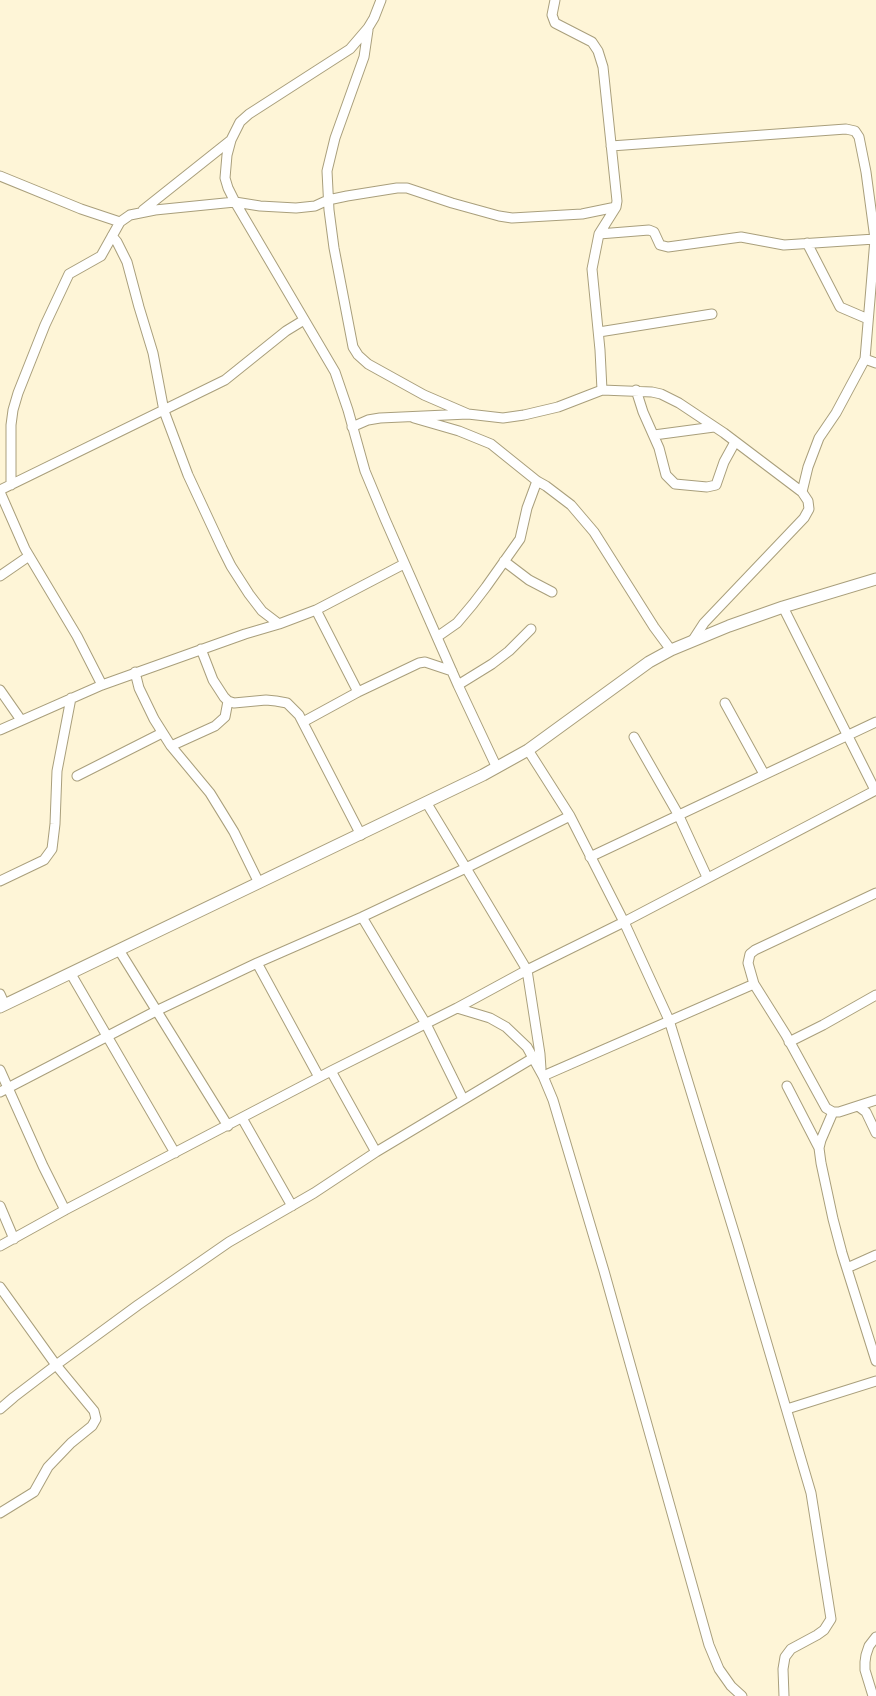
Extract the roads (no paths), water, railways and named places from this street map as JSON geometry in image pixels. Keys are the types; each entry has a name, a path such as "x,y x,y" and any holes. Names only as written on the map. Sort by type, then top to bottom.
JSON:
{"street":[{"path":"381,0 368,28 350,49 249,114 240,122 231,140 227,155 225,178 235,202 335,372 365,470 404,564 496,768"},
{"path":"555,0 552,15 555,23 592,42 598,51 602,67 616,192 616,207 599,234 592,269 599,332 602,390"},
{"path":"368,28 364,57 335,138 329,161 327,184 334,248 350,335 355,352 368,364 403,384 468,414"},
{"path":"611,146 851,130 857,134 866,172 874,239 865,359 836,413 819,438 808,467 802,492"},
{"path":"140,212 231,140"},
{"path":"0,176 81,209 120,222"},
{"path":"10,485 13,410 30,360 67,276 101,256 120,222 130,215 140,212 235,202 260,206 296,208 315,206 328,200 397,188 407,188 452,203 505,217 582,214 616,207"},
{"path":"599,234 649,230 654,232 660,245 668,247 741,237 775,244 874,239"},
{"path":"112,236 127,262 153,353 164,411 182,461 222,548 249,594 262,610 278,624"},
{"path":"807,243 840,307 868,319"},
{"path":"599,332 712,314"},
{"path":"102,685 77,636 29,556 0,491 225,380 273,341 304,320"},
{"path":"865,359 876,364"},
{"path":"352,426 368,420 468,414 503,418 524,415 558,407 602,390 636,390 661,394 679,403 802,492 807,498 809,507 804,518 704,623 693,640"},
{"path":"636,390 643,412 654,435 664,470 670,481 675,484 707,487 717,484 724,462 735,442"},
{"path":"414,418 459,431 492,444 537,482 546,486 581,515 671,650"},
{"path":"654,435 714,427"},
{"path":"437,637 456,623 486,587 522,535 527,508 537,482"},
{"path":"0,576 29,556"},
{"path":"504,561 529,580 552,592"},
{"path":"0,730 135,672 316,610 404,564"},
{"path":"2,1002 71,974 496,768 528,750 642,667 671,650 782,607 876,579"},
{"path":"0,1246 331,1070 426,1024 875,790 782,607"},
{"path":"316,610 358,692"},
{"path":"458,685 509,651 531,629"},
{"path":"201,649 213,680 224,698 234,702 266,700 286,703 299,716 361,835"},
{"path":"303,722 358,692 422,662 452,671"},
{"path":"135,672 144,701 162,733 210,794 234,832 260,883"},
{"path":"0,690 22,720"},
{"path":"0,881 44,860 52,849 57,771 71,698"},
{"path":"171,746 215,726 225,717 228,700"},
{"path":"725,703 764,774"},
{"path":"590,857 876,722"},
{"path":"77,776 162,733"},
{"path":"634,737 678,814 707,878"},
{"path":"528,750 570,816 624,922 669,1020 813,1500 831,1615 830,1621 824,1630 791,1649 785,1656 783,1669 784,1696"},
{"path":"426,802 527,970 542,1074"},
{"path":"4,1090 156,1011 257,963 362,917 570,816"},
{"path":"876,893 755,950 750,954 748,962 754,984 826,1108 833,1112 876,1100"},
{"path":"362,917 426,1024 463,1099"},
{"path":"119,950 228,1126"},
{"path":"257,963 319,1077"},
{"path":"71,974 175,1153"},
{"path":"542,1074 754,984"},
{"path":"789,1042 876,995"},
{"path":"457,1008 490,1018 506,1027 527,1047 542,1074 561,1126 604,1271 709,1645 719,1668 730,1686 742,1696"},
{"path":"0,1409 138,1305 229,1242 292,1206 376,1152 533,1058"},
{"path":"0,1070 4,1090 65,1210"},
{"path":"331,1070 376,1152"},
{"path":"787,1086 819,1148 833,1219 876,1361"},
{"path":"858,1106 866,1112 876,1133"},
{"path":"819,1148 822,1134 833,1112"},
{"path":"242,1118 292,1206"},
{"path":"0,1206 14,1239"},
{"path":"847,1268 876,1255"},
{"path":"0,1287 56,1365 94,1411 96,1419 92,1426 72,1442 48,1467 34,1492 0,1513"},
{"path":"787,1410 876,1381"},
{"path":"873,1696 865,1670 865,1662 869,1646 876,1637"}]}
